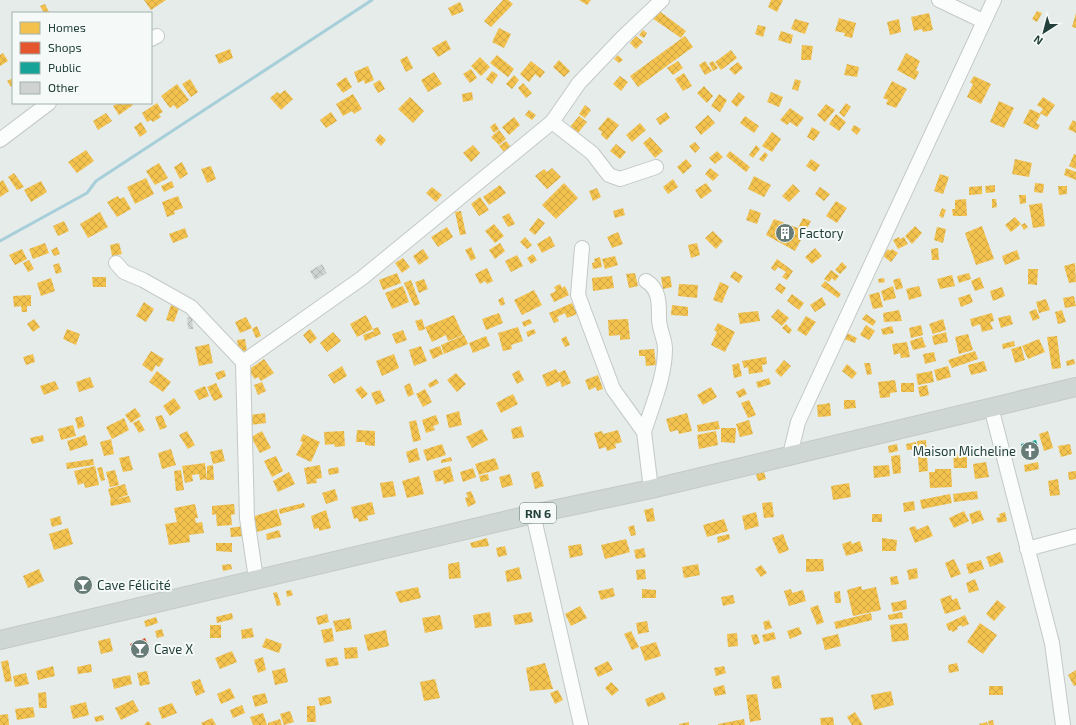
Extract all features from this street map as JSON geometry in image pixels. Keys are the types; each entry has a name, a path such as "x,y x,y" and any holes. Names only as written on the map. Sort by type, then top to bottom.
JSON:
{"main road":[{"name":"RN 6","path":"0,640 533,514 651,489 1076,387"}],"street":[{"path":"243,362 362,278 552,122 579,83 623,37 662,0"},
{"path":"939,0 983,21"},
{"path":"790,455 798,422 994,0"},
{"path":"0,140 48,104"},
{"path":"552,122 592,153 609,175 620,179 656,166"},
{"path":"582,248 578,295 613,389 644,432"},
{"path":"116,263 124,272 143,280 191,307 243,362 248,518 256,579"},
{"path":"646,281 651,284 659,301 659,322 665,349 657,392 644,432 651,489"},
{"path":"991,407 1052,642 1063,725"},
{"path":"533,514 581,725"},
{"path":"1027,549 1076,536"}],"building: Homes":[{"path":"144,0 166,0 151,10"},
{"path":"503,0 508,0 513,4 491,27 484,21"},
{"path":"579,0 591,0 587,5"},
{"path":"771,0 783,0 777,12 768,7"},
{"path":"460,2 464,11 452,16 448,8"},
{"path":"45,4 49,12 43,12 40,6"},
{"path":"658,10 686,31 681,38 652,18"},
{"path":"1037,11 1042,13 1037,22 1032,19"},
{"path":"929,13 933,30 923,32 922,29 914,31 911,17"},
{"path":"1076,13 1076,28 1072,27"},
{"path":"839,18 856,23 852,38 844,36 845,33 835,31"},
{"path":"795,19 809,23 805,34 791,29"},
{"path":"899,19 901,32 890,35 887,22"},
{"path":"758,25 766,27 763,37 755,34"},
{"path":"499,28 511,34 504,48 492,42"},
{"path":"643,30 647,33 644,38 639,35"},
{"path":"781,31 793,35 791,44 778,40"},
{"path":"636,36 643,42 636,49 630,43"},
{"path":"685,36 693,47 638,87 630,76"},
{"path":"446,40 451,49 438,57 432,48"},
{"path":"802,45 813,46 811,60 801,60"},
{"path":"230,49 233,58 219,64 215,55"},
{"path":"731,50 737,58 721,70 715,62"},
{"path":"3,53 8,61 0,66 0,55"},
{"path":"906,53 920,61 916,70 919,72 915,80 897,70"},
{"path":"497,55 514,69 508,77 490,63"},
{"path":"618,55 623,60 619,63 614,59"},
{"path":"407,56 413,68 406,72 400,60"},
{"path":"480,57 490,67 481,76 471,66"},
{"path":"559,60 570,71 564,77 553,67"},
{"path":"531,61 545,72 540,78 535,74 529,82 520,74"},
{"path":"678,61 683,68 673,75 667,68"},
{"path":"705,61 712,71 705,75 699,65"},
{"path":"713,61 718,68 713,71 709,63"},
{"path":"738,62 743,68 735,75 729,69"},
{"path":"847,64 859,67 857,77 844,75"},
{"path":"368,66 374,80 365,84 364,80 358,83 354,72"},
{"path":"471,69 477,78 470,83 463,74"},
{"path":"492,71 498,75 492,84 486,79"},
{"path":"434,72 442,84 428,92 421,80"},
{"path":"684,73 692,86 683,91 675,79"},
{"path":"514,75 519,80 512,89 506,84"},
{"path":"620,76 628,82 621,91 613,84"},
{"path":"974,76 991,84 981,104 967,97 973,84 970,82"},
{"path":"346,77 352,87 343,93 336,84"},
{"path":"12,78 11,87 7,81"},
{"path":"190,79 198,92 191,97 182,84"},
{"path":"795,79 801,81 798,91 792,89"},
{"path":"380,80 385,89 378,93 373,84"},
{"path":"892,81 907,89 896,108 886,104 888,100 883,98"},
{"path":"523,83 532,93 526,98 518,88"},
{"path":"177,84 189,100 177,109 174,105 170,108 161,96"},
{"path":"704,86 713,96 707,103 697,93"},
{"path":"285,90 293,99 281,110 270,98 277,92 280,94"},
{"path":"472,92 473,100 463,102 462,94"},
{"path":"739,92 745,97 737,107 731,102"},
{"path":"771,92 783,97 779,107 767,102"},
{"path":"353,94 362,109 354,114 352,111 343,116 336,104"},
{"path":"719,94 727,100 720,112 711,106"},
{"path":"410,97 424,111 413,123 398,109"},
{"path":"1043,97 1055,105 1047,117 1040,113 1043,109 1037,105"},
{"path":"999,101 1014,108 1004,128 990,122"},
{"path":"157,103 163,112 159,114 161,117 153,122 151,120 147,122 142,113"},
{"path":"846,103 851,107 844,117 839,113"},
{"path":"116,104 133,105 119,115 113,106"},
{"path":"826,104 835,110 825,122 817,115"},
{"path":"585,105 591,110 585,118 579,114"},
{"path":"790,108 804,118 797,127 790,122 787,125 780,120"},
{"path":"1030,109 1041,114 1036,123 1040,125 1037,130 1023,123"},
{"path":"529,110 536,115 532,120 525,115"},
{"path":"331,112 337,121 326,128 320,120"},
{"path":"666,112 670,118 660,125 656,119"},
{"path":"106,113 112,121 98,130 93,121"},
{"path":"836,114 846,122 839,131 829,124"},
{"path":"708,115 715,123 701,135 695,127"},
{"path":"579,116 587,122 578,133 570,127"},
{"path":"745,116 759,126 754,133 740,123"},
{"path":"514,117 520,125 509,135 502,127"},
{"path":"608,117 619,125 607,140 601,135 602,132 598,129"},
{"path":"1073,120 1076,122 1076,133 1068,129"},
{"path":"141,122 147,132 140,137 134,127"},
{"path":"495,123 499,129 494,133 490,127"},
{"path":"640,123 646,130 632,142 626,135"},
{"path":"854,125 861,129 857,135 851,130"},
{"path":"812,127 820,132 814,141 807,137"},
{"path":"499,130 506,139 499,145 491,137"},
{"path":"772,132 781,139 772,152 762,146"},
{"path":"380,134 386,140 381,146 375,140"},
{"path":"650,137 663,151 655,158 643,143"},
{"path":"506,141 511,147 504,152 499,146"},
{"path":"695,142 700,148 695,153 689,146"},
{"path":"616,144 626,152 620,159 610,151"},
{"path":"473,145 480,153 471,162 463,153"},
{"path":"756,145 760,149 753,158 749,155"},
{"path":"86,150 94,161 77,173 68,162"},
{"path":"717,151 723,157 715,164 709,158"},
{"path":"730,151 750,167 746,172 726,156"},
{"path":"765,152 768,155 763,162 759,159"},
{"path":"1074,154 1076,155 1076,169 1069,166"},
{"path":"686,159 692,166 683,174 677,167"},
{"path":"811,159 820,165 815,172 806,166"},
{"path":"1015,159 1032,163 1029,177 1012,174"},
{"path":"182,162 188,174 180,179 174,167"},
{"path":"159,163 168,178 155,185 146,171"},
{"path":"211,166 216,179 207,183 201,169"},
{"path":"552,168 561,177 547,189 535,176 544,169 547,172"},
{"path":"710,168 719,175 713,181 705,174"},
{"path":"1066,168 1076,172 1076,180 1064,175"},
{"path":"14,173 24,187 17,190 8,177"},
{"path":"940,174 949,177 943,194 934,191"},
{"path":"754,176 771,185 764,197 748,189"},
{"path":"146,178 154,194 135,204 127,187"},
{"path":"673,179 678,187 668,194 663,187"},
{"path":"3,180 9,191 0,197 0,182"},
{"path":"41,181 47,192 31,202 24,190"},
{"path":"172,181 174,187 164,192 161,186"},
{"path":"564,183 578,198 556,219 542,205"},
{"path":"706,183 712,191 701,199 695,190"},
{"path":"1035,183 1044,184 1043,193 1034,192"},
{"path":"793,184 800,191 789,202 782,196"},
{"path":"500,185 506,193 489,205 483,197"},
{"path":"995,185 995,192 986,193 985,186"},
{"path":"982,186 982,194 969,195 969,187"},
{"path":"1058,186 1067,186 1067,194 1059,195"},
{"path":"432,187 442,195 436,202 426,193"},
{"path":"820,187 830,194 824,201 815,194"},
{"path":"597,188 601,197 593,201 589,191"},
{"path":"1019,195 1026,195 1026,203 1020,204"},
{"path":"118,196 120,199 124,197 131,209 117,217 107,202"},
{"path":"178,196 183,208 174,211 175,214 167,217 162,202"},
{"path":"480,197 489,210 479,216 471,204"},
{"path":"966,199 967,216 953,216 952,209 955,209 955,200"},
{"path":"992,199 996,199 997,207 992,208"},
{"path":"836,201 847,208 837,223 826,216"},
{"path":"1042,203 1045,226 1033,228 1029,205"},
{"path":"623,208 625,215 615,218 613,211"},
{"path":"942,208 946,210 943,218 939,216"},
{"path":"750,209 761,213 757,224 746,220"},
{"path":"461,211 466,234 460,235 455,212"},
{"path":"100,212 108,227 88,238 80,224"},
{"path":"509,213 515,224 508,227 502,217"},
{"path":"1015,217 1021,224 1011,232 1005,225"},
{"path":"538,218 545,223 535,235 529,230"},
{"name":"Factory","path":"803,218 811,221 795,251 766,235 774,219 798,228"},
{"path":"64,221 69,231 58,236 53,226"},
{"path":"1025,223 1028,227 1024,230 1021,225"},
{"path":"494,224 504,236 495,243 485,231"},
{"path":"915,226 922,233 912,244 905,236"},
{"path":"982,226 994,259 976,265 965,233"},
{"path":"447,227 453,237 438,247 431,237"},
{"path":"937,227 946,229 943,243 934,240"},
{"path":"185,228 188,237 173,243 169,234"},
{"path":"713,231 723,241 716,249 705,238"},
{"path":"618,232 623,244 612,248 607,237"},
{"path":"550,236 555,246 542,253 537,244"},
{"path":"525,237 532,245 527,249 520,242"},
{"path":"899,237 900,239 904,237 908,244 898,249 893,240"},
{"path":"45,243 49,253 33,259 29,249"},
{"path":"119,243 122,254 112,256 110,245"},
{"path":"500,243 505,251 495,259 489,250"},
{"path":"697,243 700,255 691,258 688,245"},
{"path":"57,247 60,254 54,256 51,250"},
{"path":"471,247 476,258 471,261 465,250"},
{"path":"815,248 822,256 812,264 805,257"},
{"path":"938,248 939,260 932,260 931,249"},
{"path":"22,249 27,259 15,265 9,255"},
{"path":"423,249 429,258 419,265 413,256"},
{"path":"888,249 890,251 892,249 898,253 891,262 883,256"},
{"path":"1017,250 1020,259 1005,265 1002,256"},
{"path":"533,254 537,260 531,264 527,258"},
{"path":"517,255 523,266 511,272 505,261"},
{"path":"615,256 618,265 605,269 602,259"},
{"path":"600,257 602,267 593,269 592,263 595,262 594,259"},
{"path":"403,258 410,267 402,273 395,263"},
{"path":"777,259 793,271 787,280 782,277 786,272 778,267 775,271 771,268"},
{"path":"29,260 34,269 28,272 23,263"},
{"path":"842,262 847,267 840,274 835,270"},
{"path":"59,263 62,272 56,274 53,265"},
{"path":"1075,263 1076,282 1069,283 1064,266"},
{"path":"487,268 493,281 487,284 485,281 480,284 475,274"},
{"path":"1028,269 1038,269 1037,285 1028,284"},
{"path":"831,270 839,276 835,281 832,278 829,282 824,279"},
{"path":"734,271 743,276 739,283 730,277"},
{"path":"397,273 401,283 383,290 379,280"},
{"path":"635,273 638,286 629,288 626,274"},
{"path":"969,273 971,279 959,283 957,276"},
{"path":"952,275 955,286 940,289 937,279"},
{"path":"612,276 614,288 593,291 592,278"},
{"path":"670,276 672,287 663,289 661,277"},
{"path":"92,277 106,277 106,287 93,287"},
{"path":"980,277 984,288 975,291 971,281"},
{"path":"51,278 55,291 41,296 37,283"},
{"path":"884,278 885,282 879,283 878,279"},
{"path":"900,278 903,288 896,290 893,280"},
{"path":"424,279 428,289 419,293 415,282"},
{"path":"411,280 420,304 414,306 404,283"},
{"path":"825,281 841,294 838,298 821,286"},
{"path":"720,282 729,286 722,303 713,300"},
{"path":"779,283 786,288 782,294 775,289"},
{"path":"560,284 562,288 565,286 569,295 554,302 550,294 556,291 554,287"},
{"path":"679,284 698,285 697,298 678,296"},
{"path":"403,286 409,302 392,309 385,293"},
{"path":"893,286 896,298 884,301 881,291"},
{"path":"919,286 922,296 909,300 906,289"},
{"path":"1002,287 1005,296 993,301 990,291"},
{"path":"534,290 542,305 522,315 514,300"},
{"path":"879,292 883,307 873,309 869,295"},
{"path":"792,294 804,303 799,310 787,301"},
{"path":"970,294 973,302 961,307 958,298"},
{"path":"31,295 31,306 27,306 27,312 22,312 21,306 14,307 13,296"},
{"path":"1074,296 1076,306 1065,308 1063,298"},
{"path":"503,297 505,304 501,306 498,300"},
{"path":"822,297 826,305 815,312 810,305"},
{"path":"1046,299 1050,310 1039,313 1036,302"},
{"path":"144,302 154,309 146,322 136,316"},
{"path":"572,303 577,314 567,318 565,313 557,317 559,321 554,323 549,313"},
{"path":"171,305 179,308 174,322 166,320"},
{"path":"672,305 688,307 688,316 671,315"},
{"path":"778,309 789,318 782,326 771,317"},
{"path":"1036,309 1040,318 1033,321 1029,312"},
{"path":"899,310 902,321 884,322 883,313"},
{"path":"1062,310 1066,322 1058,324 1055,312"},
{"path":"758,311 760,321 740,324 738,313"},
{"path":"499,313 503,323 486,330 482,319"},
{"path":"992,313 994,321 990,322 993,329 982,332 980,324 972,327 970,319"},
{"path":"866,314 876,321 873,326 862,319"},
{"path":"366,315 373,329 357,337 350,324"},
{"path":"454,315 463,335 448,341 446,335 432,342 425,327"},
{"path":"1010,315 1013,324 1001,328 998,318"},
{"path":"806,316 816,322 806,336 797,330"},
{"path":"246,317 252,328 240,333 235,322"},
{"path":"34,319 40,327 33,332 27,324"},
{"path":"422,319 425,329 419,331 415,321"},
{"path":"530,319 532,323 524,327 522,322"},
{"path":"628,319 630,339 620,340 620,335 609,336 608,320"},
{"path":"943,319 946,330 933,334 929,324"},
{"path":"718,323 735,332 725,352 711,345 717,332 714,330"},
{"path":"786,324 792,330 789,334 782,328"},
{"path":"866,325 875,331 869,340 860,335"},
{"path":"921,325 923,335 911,338 909,328"},
{"path":"257,326 261,336 256,338 252,329"},
{"path":"892,326 894,333 883,335 881,329"},
{"path":"378,327 381,334 365,341 363,335 374,331 373,329"},
{"path":"518,327 523,341 511,345 512,349 503,351 498,333"},
{"path":"67,329 80,334 76,345 63,339"},
{"path":"310,329 317,338 310,344 303,335"},
{"path":"534,329 536,333 528,337 526,332"},
{"path":"403,330 407,340 396,344 392,334"},
{"path":"333,332 341,341 327,352 320,343"},
{"path":"946,332 948,342 934,345 932,336"},
{"path":"847,333 857,338 855,343 844,339"},
{"path":"968,334 973,350 959,354 955,337"},
{"path":"464,335 468,344 444,354 441,345"},
{"path":"486,336 490,346 473,353 469,343"},
{"path":"566,336 570,345 565,347 561,339"},
{"path":"1057,336 1061,368 1052,369 1047,337"},
{"path":"922,337 926,347 913,350 910,341"},
{"path":"245,339 247,351 239,352 237,340"},
{"path":"1039,339 1045,352 1028,359 1022,346"},
{"path":"1014,341 1015,346 1003,349 1002,344"},
{"path":"907,342 910,357 901,358 900,353 894,355 892,344"},
{"path":"209,344 213,363 199,366 195,347"},
{"path":"421,346 427,361 414,366 409,350"},
{"path":"440,346 443,354 433,359 429,350"},
{"path":"1021,346 1025,360 1015,363 1011,349"},
{"path":"654,349 656,365 646,366 645,356 639,356 639,350"},
{"path":"151,351 164,359 159,367 156,365 152,372 142,365"},
{"path":"975,351 978,359 952,368 948,360"},
{"path":"934,352 936,361 925,364 923,354"},
{"path":"33,354 35,362 26,365 23,357"},
{"path":"394,354 399,368 382,376 376,361"},
{"path":"766,357 767,364 762,365 763,372 749,374 748,367 744,368 742,361"},
{"path":"264,359 274,373 261,381 258,377 255,379 248,370"},
{"path":"1074,359 1075,364 1067,366 1066,361"},
{"path":"784,360 791,366 781,377 775,371"},
{"path":"984,361 987,371 971,375 968,365"},
{"path":"739,363 742,376 734,378 732,365"},
{"path":"864,363 870,363 872,374 867,375"},
{"path":"847,364 857,373 852,379 842,371"},
{"path":"342,366 347,376 334,384 328,375"},
{"path":"948,366 951,377 937,381 934,370"},
{"path":"556,369 558,373 565,370 571,383 562,387 560,381 547,387 542,375"},
{"path":"224,370 226,376 218,380 215,373"},
{"path":"519,370 524,380 517,384 512,374"},
{"path":"157,371 171,382 163,392 149,382"},
{"path":"932,371 934,382 918,385 916,374"},
{"path":"456,373 466,384 457,392 447,380"},
{"path":"598,375 603,389 597,391 596,387 589,390 585,380"},
{"path":"90,377 94,387 79,392 76,382"},
{"path":"769,378 771,384 758,388 756,382"},
{"path":"436,379 439,383 430,388 428,384"},
{"path":"895,380 897,392 890,393 890,397 880,398 878,382"},
{"path":"55,381 59,389 44,395 40,386"},
{"path":"262,382 266,391 258,395 254,385"},
{"path":"216,383 223,397 214,401 207,387"},
{"path":"410,383 414,394 408,397 404,386"},
{"path":"901,383 914,383 914,392 901,392"},
{"path":"927,385 929,395 920,397 918,387"},
{"path":"205,386 209,396 199,400 194,391"},
{"path":"361,386 368,394 362,399 355,390"},
{"path":"711,387 717,397 703,405 697,395"},
{"path":"744,388 747,394 739,398 736,392"},
{"path":"425,389 432,402 423,407 416,394"},
{"path":"380,390 385,401 376,405 371,393"},
{"path":"513,394 518,404 501,413 496,403"},
{"path":"174,398 181,408 170,416 163,406"},
{"path":"749,400 756,415 748,418 741,403"},
{"path":"844,400 855,400 856,408 844,409"},
{"path":"830,403 831,416 818,417 817,405"},
{"path":"135,408 141,416 131,423 125,415"},
{"path":"459,411 462,425 449,428 446,415"},
{"path":"265,413 266,423 250,425 249,415"},
{"path":"687,413 692,431 679,434 678,430 670,432 666,419"},
{"path":"162,415 167,427 160,430 155,417"},
{"path":"436,415 439,424 433,426 435,430 426,433 422,420"},
{"path":"82,416 85,426 78,429 75,418"},
{"path":"124,418 129,430 112,439 106,427"},
{"path":"139,420 145,430 139,433 133,423"},
{"path":"416,420 421,440 413,442 409,422"},
{"path":"749,420 753,434 740,437 736,424"},
{"path":"718,421 720,429 698,432 697,425"},
{"path":"73,425 76,436 61,440 58,429"},
{"path":"521,426 524,437 513,439 511,429"},
{"path":"721,428 736,428 735,443 721,442"},
{"path":"482,429 488,440 472,448 466,437"},
{"path":"357,430 375,431 375,446 365,445 365,442 356,442"},
{"path":"618,430 622,442 615,444 616,448 607,451 606,447 599,449 594,433 602,431 603,434"},
{"path":"187,431 195,445 188,449 179,435"},
{"path":"262,431 271,448 260,453 251,437"},
{"path":"344,431 345,446 335,447 334,444 325,445 324,432"},
{"path":"716,431 718,445 699,449 697,435"},
{"path":"1048,431 1053,448 1044,451 1039,434"},
{"path":"303,434 320,442 311,462 296,455 303,442 300,441"},
{"path":"43,435 44,441 32,444 30,438"},
{"path":"85,435 88,445 70,451 67,441"},
{"path":"111,439 114,454 104,456 100,442"},
{"path":"926,440 928,471 919,472 917,441"},
{"path":"916,442 917,449 907,450 906,444"},
{"path":"442,444 446,455 427,461 423,450"},
{"path":"897,444 898,451 889,453 888,446"},
{"path":"1070,444 1072,454 1061,457 1058,446"},
{"path":"417,448 420,460 409,463 406,452"},
{"path":"171,449 176,465 162,469 158,453"},
{"path":"222,449 225,461 213,464 210,452"},
{"path":"953,454 967,454 967,468 954,468"},
{"path":"900,455 901,473 893,474 891,456"},
{"path":"129,456 133,470 123,472 119,458"},
{"path":"276,456 283,471 272,477 264,461"},
{"path":"451,457 452,461 441,463 441,460"},
{"path":"495,458 499,469 479,475 475,464"},
{"path":"93,459 94,465 67,469 66,463"},
{"path":"986,462 989,477 975,479 973,464"},
{"path":"1038,462 1039,469 1025,472 1024,465"},
{"path":"205,463 207,479 200,480 199,474 192,475 193,481 185,483 182,466"},
{"path":"213,465 214,480 207,480 207,466"},
{"path":"320,465 322,478 316,479 317,483 307,484 304,468"},
{"path":"889,465 890,476 874,478 873,466"},
{"path":"95,466 99,485 85,488 84,483 78,485 74,471"},
{"path":"450,466 454,481 444,484 443,480 436,482 433,471"},
{"path":"102,467 105,480 101,481 97,468"},
{"path":"338,467 339,473 329,475 328,469"},
{"path":"473,468 476,477 463,482 460,472"},
{"path":"935,469 951,469 952,487 930,488 929,472 935,472"},
{"path":"115,470 119,485 110,487 106,472"},
{"path":"181,470 184,490 176,491 174,471"},
{"path":"539,471 544,486 535,489 531,473"},
{"path":"1076,471 1076,479 1069,480 1068,472"},
{"path":"289,472 295,484 278,492 273,481"},
{"path":"764,472 766,479 758,481 756,474"},
{"path":"488,474 489,480 481,482 479,476"},
{"path":"510,474 513,485 502,488 499,477"},
{"path":"419,476 424,494 407,498 402,481"},
{"path":"1058,479 1060,495 1050,496 1048,481"},
{"path":"393,481 396,496 383,498 380,483"},
{"path":"849,483 851,497 833,500 831,486"},
{"path":"125,484 128,495 111,500 108,489"},
{"path":"335,489 338,500 326,504 322,493"},
{"path":"471,491 476,503 468,507 465,498 468,497 466,493"},
{"path":"977,491 978,499 954,502 953,494"},
{"path":"950,494 952,503 922,509 920,500"},
{"path":"129,496 131,502 111,506 110,500"},
{"path":"914,501 915,510 904,512 903,503"},
{"path":"372,502 375,514 367,516 368,520 359,522 358,518 354,519 351,507"},
{"path":"772,502 774,517 764,518 762,503"},
{"path":"304,503 305,507 280,514 279,509"},
{"path":"195,504 198,518 195,518 196,523 202,522 204,533 189,535 190,542 169,545 165,524 177,522 174,508"},
{"path":"234,504 235,514 231,515 232,525 217,526 216,514 212,515 212,506"},
{"path":"653,508 655,521 647,522 644,510"},
{"path":"277,509 282,525 257,532 252,517"},
{"path":"326,510 331,528 319,531 319,528 314,529 311,516"},
{"path":"980,510 984,520 972,524 969,514"},
{"path":"964,511 969,521 954,528 949,518"},
{"path":"756,512 759,526 745,530 742,516"},
{"path":"1005,512 1007,521 998,523 996,518 1000,517 999,514"},
{"path":"872,514 882,514 882,522 872,522"},
{"path":"60,516 62,524 52,527 50,519"},
{"path":"724,519 728,531 707,537 703,525"},
{"path":"634,525 636,535 631,536 628,527"},
{"path":"928,525 933,536 915,543 909,528 915,526 917,530"},
{"path":"243,526 244,536 231,537 230,528"},
{"path":"68,528 73,544 54,550 49,534"},
{"path":"279,530 281,537 267,540 266,534"},
{"path":"729,534 730,539 718,543 717,537"},
{"path":"783,534 789,550 779,554 772,538"},
{"path":"487,538 489,546 472,548 470,543"},
{"path":"882,538 897,540 896,551 882,551"},
{"path":"626,539 630,552 605,559 601,545"},
{"path":"851,541 852,544 860,541 863,551 846,556 842,544"},
{"path":"216,543 232,543 232,552 216,551"},
{"path":"581,544 583,555 570,558 568,546"},
{"path":"505,546 507,555 498,557 496,548"},
{"path":"644,548 646,557 636,559 634,550"},
{"path":"1000,552 1004,562 990,567 986,557"},
{"path":"806,559 823,559 824,571 806,572"},
{"path":"954,559 961,574 951,578 945,563"},
{"path":"981,560 984,569 969,574 966,564"},
{"path":"459,562 461,578 449,579 448,564"},
{"path":"231,564 232,569 223,571 222,565"},
{"path":"698,564 700,575 684,578 682,567"},
{"path":"761,565 767,573 761,577 755,569"},
{"path":"519,567 522,579 507,582 505,571"},
{"path":"917,568 918,578 909,580 907,570"},
{"path":"39,569 44,581 28,588 23,576"},
{"path":"645,569 646,579 637,580 636,570"},
{"path":"897,576 899,584 891,585 890,577"},
{"path":"975,579 979,590 969,593 966,583"},
{"path":"85,585 87,593 82,594 80,587"},
{"path":"861,586 862,590 876,587 881,610 853,616 847,590"},
{"path":"418,587 421,598 400,603 395,592"},
{"path":"613,588 615,596 601,600 598,591"},
{"path":"642,589 656,590 656,598 642,598"},
{"path":"791,589 792,593 803,590 806,601 789,606 784,591"},
{"path":"291,590 293,595 287,597 286,591"},
{"path":"840,591 841,603 835,603 834,592"},
{"path":"277,592 281,605 277,606 273,593"},
{"path":"733,595 735,603 723,606 721,597"},
{"path":"951,595 952,600 957,598 961,609 945,614 940,599"},
{"path":"906,600 907,609 893,612 891,603"},
{"path":"997,600 1006,607 994,621 986,614"},
{"path":"818,605 824,622 817,625 810,608"},
{"path":"580,606 587,618 571,626 565,614"},
{"path":"490,612 492,626 475,628 473,615"},
{"path":"531,612 533,622 515,625 513,615"},
{"path":"902,612 903,618 889,620 888,615"},
{"path":"232,613 233,619 217,623 216,617"},
{"path":"871,613 872,620 836,629 834,622"},
{"path":"327,614 329,622 318,625 316,617"},
{"path":"440,615 443,629 425,633 422,618"},
{"path":"965,615 969,624 962,627 962,625 957,627 958,629 953,632 951,630 949,631 946,624"},
{"path":"156,617 158,623 146,627 144,621"},
{"path":"350,618 352,629 336,632 333,621"},
{"path":"769,620 772,628 765,630 763,622"},
{"path":"647,621 649,632 638,634 636,623"},
{"path":"907,623 909,640 892,642 890,625"},
{"path":"980,623 997,635 983,654 967,642"},
{"path":"210,625 221,625 221,638 210,638"},
{"path":"799,627 802,634 790,639 787,631"},
{"path":"252,628 254,637 242,639 241,630"},
{"path":"332,628 334,641 324,643 321,630"},
{"path":"162,629 164,636 157,638 155,631"},
{"path":"386,630 389,646 368,651 364,635"},
{"path":"631,631 639,647 632,650 624,634"},
{"path":"774,632 776,639 764,642 762,635"},
{"path":"737,633 738,646 728,647 727,634"},
{"path":"757,634 760,643 754,645 751,635"},
{"path":"838,634 841,646 825,650 822,638"},
{"path":"110,638 113,651 101,654 98,641"},
{"path":"266,638 282,644 279,653 262,647"},
{"path":"656,642 661,656 645,661 640,647"},
{"path":"357,647 358,658 345,659 344,648"},
{"path":"232,651 237,662 220,669 215,658"},
{"path":"263,657 266,670 258,673 254,660"},
{"path":"337,657 339,665 327,667 325,659"},
{"path":"8,660 12,681 5,682 1,662"},
{"path":"608,661 613,670 598,677 594,668"},
{"path":"545,663 553,689 530,691 526,668"},
{"path":"957,663 959,671 949,673 948,665"},
{"path":"91,664 92,672 78,674 77,667"},
{"path":"53,666 55,676 38,680 36,671"},
{"path":"724,666 726,673 716,676 714,668"},
{"path":"285,668 288,682 275,685 272,671"},
{"path":"1076,670 1076,685 1074,686 1068,675"},
{"path":"147,671 150,684 140,686 137,673"},
{"path":"26,673 29,684 15,687 13,676"},
{"path":"130,675 132,684 114,689 112,679"},
{"path":"779,675 782,688 773,689 771,677"},
{"path":"200,679 205,692 196,696 191,682"},
{"path":"435,679 440,698 424,701 420,682"},
{"path":"611,682 619,690 612,696 605,688"},
{"path":"724,685 726,694 715,696 713,688"},
{"path":"989,686 1003,686 1003,695 989,695"},
{"path":"230,688 235,698 221,704 217,694"},
{"path":"558,690 563,700 555,704 550,693"},
{"path":"891,691 894,705 874,710 871,695"},
{"path":"46,692 47,708 39,708 38,693"},
{"path":"663,692 666,699 648,707 645,699"},
{"path":"265,693 268,703 255,707 252,696"},
{"path":"757,694 761,720 750,722 746,695"},
{"path":"330,696 332,703 320,706 318,698"},
{"path":"133,700 139,711 121,720 115,708"},
{"path":"86,702 89,715 73,719 70,706"},
{"path":"172,703 177,713 162,719 158,708"},
{"path":"242,705 245,713 233,718 230,710"},
{"path":"307,706 315,706 316,722 307,722"},
{"path":"33,707 35,717 17,720 15,709"},
{"path":"290,711 294,722 284,725 280,714"},
{"path":"855,712 863,725 852,725 847,717"},
{"path":"263,713 267,725 253,725 250,717"},
{"path":"8,714 9,725 0,725 0,715"},
{"path":"103,715 104,720 96,722 94,717"},
{"path":"833,717 834,725 821,725 820,718"},
{"path":"212,718 216,725 202,725 201,723"},
{"path":"280,719 282,725 268,725 268,723"},
{"path":"744,719 745,725 718,725 718,724"},
{"path":"993,720 994,725 989,725 988,721"},
{"path":"148,721 152,725 144,725"},
{"path":"689,722 689,725 679,725 679,724"},
{"path":"987,722 988,725 979,724"}],"building: Shops":[{"path":"145,638 149,647 134,654 130,644"}],"building: Public":[{"path":"1036,440 1039,450 1024,455 1021,444"}],"building: Other":[{"path":"322,264 327,273 315,280 310,271"},
{"path":"187,317 192,317 193,329 188,329"}],"waterway":[{"path":"0,241 87,193 96,181 372,0"}],"place":[{"name":"Factory","path":"785,233"},
{"name":"Maison Micheline","path":"1030,451"},
{"name":"Cave Félicité","path":"83,585"},
{"name":"Cave X","path":"140,649"}]}
